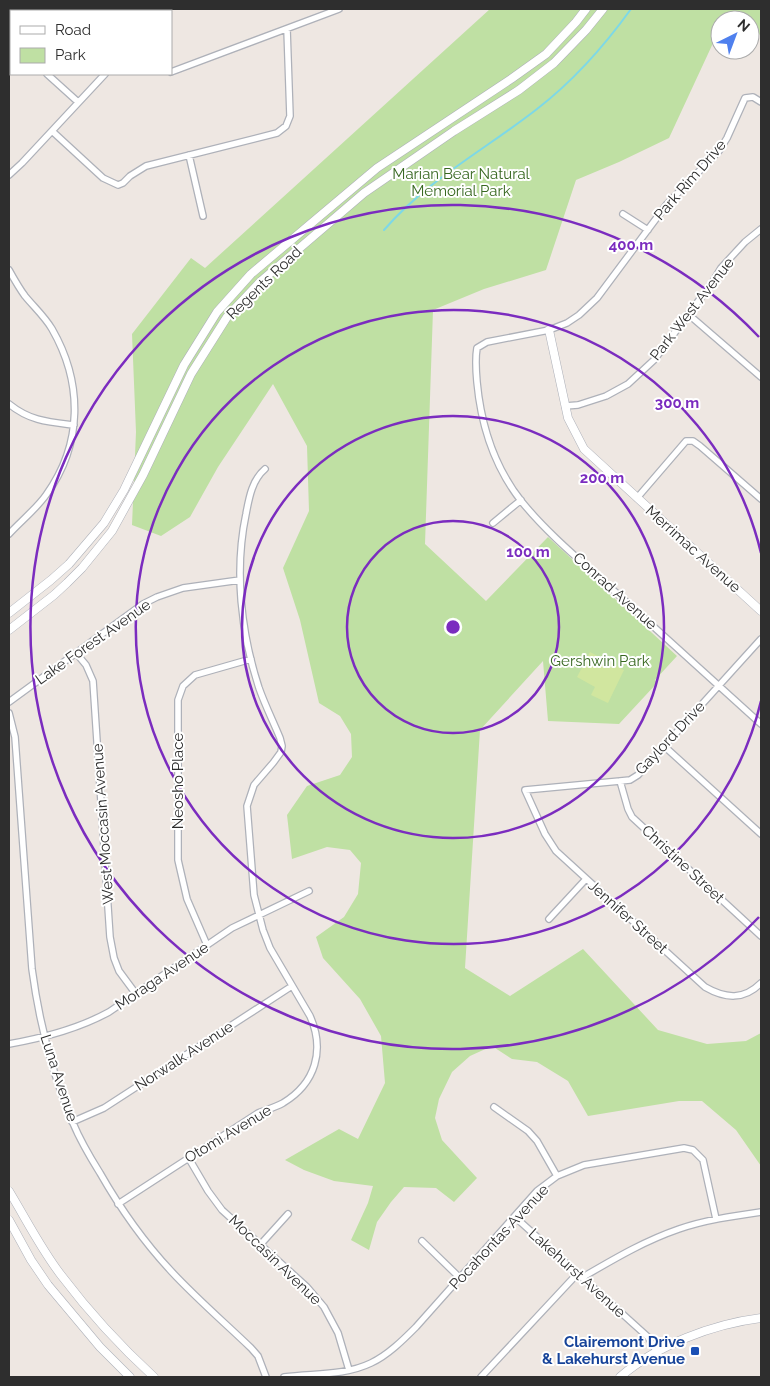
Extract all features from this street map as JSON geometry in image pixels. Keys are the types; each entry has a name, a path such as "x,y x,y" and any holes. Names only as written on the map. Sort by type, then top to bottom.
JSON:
{"main road":[{"name":"Regents Road","path":"9,613 69,564 104,523 124,490 184,365 217,312 251,274 377,168 546,54 586,9"},
{"name":"Regents Road","path":"9,630 67,583 82,568 112,531 143,475 191,374 227,317 260,282 364,193 454,131 519,90 554,63 586,30 603,9"},
{"name":"Merrimac Avenue","path":"549,330 568,418 584,449 761,611"},
{"path":"9,1191 61,1275 112,1336 154,1377"},
{"path":"9,1220 31,1260 48,1285 100,1347 130,1377"},
{"path":"620,1377 657,1352 685,1338 717,1327 761,1318"}],"street":[{"path":"172,72 339,9"},
{"path":"52,131 102,178 118,185 146,166 277,133 286,126 290,116 286,29"},
{"path":"48,75 78,102"},
{"path":"9,175 104,75"},
{"name":"Park Rim Drive","path":"476,353 477,348 487,342 549,330 567,323 579,315 597,298 667,204 718,151 727,138 745,98 753,97 761,102"},
{"path":"189,155 202,216"},
{"path":"623,214 648,230"},
{"name":"Park West Avenue","path":"565,406 606,396 628,384 654,360 722,268 745,242 761,229"},
{"path":"9,270 23,294 51,327 66,356 75,404 71,441 60,471 46,496 9,534"},
{"path":"688,314 761,377"},
{"name":"Conrad Avenue","path":"476,353 478,397 486,433 501,469 521,500 556,538 761,724"},
{"path":"9,404 20,413 40,421 74,426"},
{"path":"638,498 686,441 693,441 761,499"},
{"path":"264,468 258,475 250,496 243,531 240,580 251,659 260,689 282,746 281,752 273,764 254,785 246,806 254,894 263,930 270,948 292,986"},
{"path":"493,523 521,500"},
{"name":"Lake Forest Avenue","path":"9,702 143,604 183,588 240,580"},
{"name":"Gaylord Drive","path":"525,790 630,780 638,775 761,639"},
{"name":"West Moccasin Avenue","path":"76,653 86,666 93,682 111,944 119,971 136,994"},
{"name":"Neosho Place","path":"207,945 187,899 178,860 178,700 184,686 195,675 251,659"},
{"name":"Luna Avenue","path":"9,713 15,737 35,994 56,1077 72,1122 118,1204 145,1241 172,1272 251,1348 258,1356 266,1377"},
{"path":"664,746 761,834"},
{"name":"Christine Street","path":"620,781 632,817 761,936"},
{"name":"Jennifer Street","path":"525,790 545,834 556,851 706,988 718,994 736,997 751,992 761,983"},
{"path":"549,919 586,879"},
{"name":"Moraga Avenue","path":"9,1044 73,1028 109,1012 232,928 309,891"},
{"name":"Otomi Avenue","path":"118,1204 258,1113 283,1103 302,1088 311,1074 316,1061 318,1040 310,1016 292,986"},
{"name":"Norwalk Avenue","path":"72,1122 104,1108 292,986"},
{"path":"494,1107 528,1131 557,1176"},
{"name":"Pocahontas Avenue","path":"284,1377 312,1376 348,1370 372,1363 395,1347 416,1327 537,1191 557,1176 584,1165 684,1148 693,1150 702,1160 716,1219"},
{"name":"Moccasin Avenue","path":"188,1157 208,1192 222,1210 307,1287 324,1307 338,1333 348,1370"},
{"path":"482,1377 580,1275 631,1249 679,1229 716,1219 761,1212"},
{"path":"260,1244 288,1214"},
{"name":"Lakehurst Avenue","path":"515,1217 648,1337 657,1352"},
{"path":"422,1241 460,1278"}],"green space":[{"path":"490,9 761,9 761,35 760,10 710,10 710,50 669,138 576,180 546,270 484,289 433,310 425,544 486,601 548,537 677,656 655,680 657,683 619,724 548,721 543,661 480,730 465,968 510,996 583,949 658,1030 707,1044 746,1041 761,1033 761,1166 736,1130 702,1101 679,1101 588,1116 568,1081 537,1062 512,1059 492,1046 470,1056 452,1072 439,1099 435,1118 442,1140 477,1178 454,1202 436,1188 404,1187 377,1222 369,1250 351,1240 368,1203 373,1186 334,1181 304,1170 285,1160 339,1129 358,1139 385,1083 381,1036 360,999 323,958 316,937 344,917 358,894 361,863 350,850 327,847 292,859 287,815 307,786 340,775 352,757 351,734 340,716 319,703 300,620 283,568 309,511 307,446 273,384 218,467 190,517 161,536 132,525 136,432 132,334 191,258 205,268"},
{"name":"Gershwin Park","path":"590,652 624,670 608,703 591,695 595,687 577,677"}],"waterway":[{"path":"384,230 401,212 438,180 518,124 563,87 599,49 631,9"}],"place":[{"name":"Clairemont Drive & Lakehurst Avenue","path":"695,1351"}],"park label":[{"name":"Marian Bear Natural Memorial Park","path":"461,182"}]}
